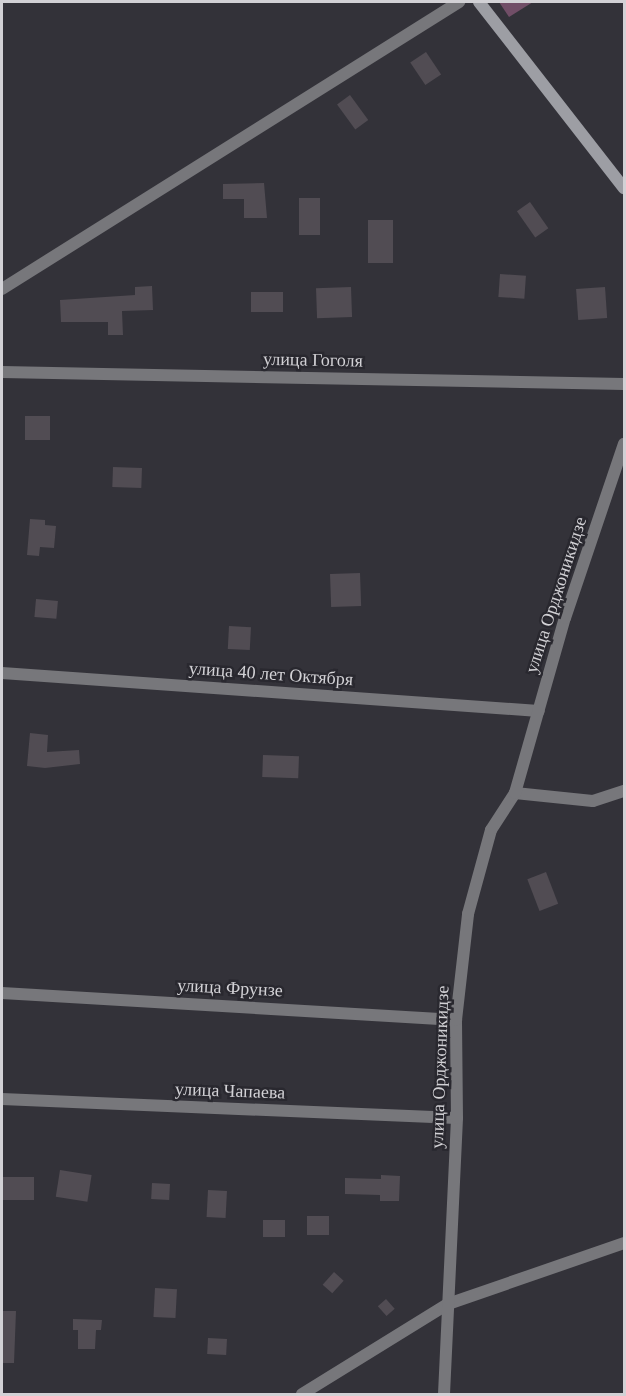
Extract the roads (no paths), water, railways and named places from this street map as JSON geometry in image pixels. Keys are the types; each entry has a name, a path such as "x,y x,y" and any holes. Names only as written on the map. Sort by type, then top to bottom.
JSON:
{"main road":[{"path":"479,2 624,188"}],"street":[{"path":"2,289 459,2"},
{"name":"улица Гоголя","path":"2,372 624,384"},
{"name":"улица Орджоникидзе","path":"444,1395 458,1118 456,1020 468,914 492,830 515,793 565,618 624,444"},
{"name":"улица 40 лет Октября","path":"2,673 539,711"},
{"path":"515,793 593,801 624,790"},
{"name":"улица Фрунзе","path":"2,993 456,1020"},
{"name":"улица Чапаева","path":"2,1099 458,1118"},
{"path":"302,1395 448,1304 624,1243"}]}
